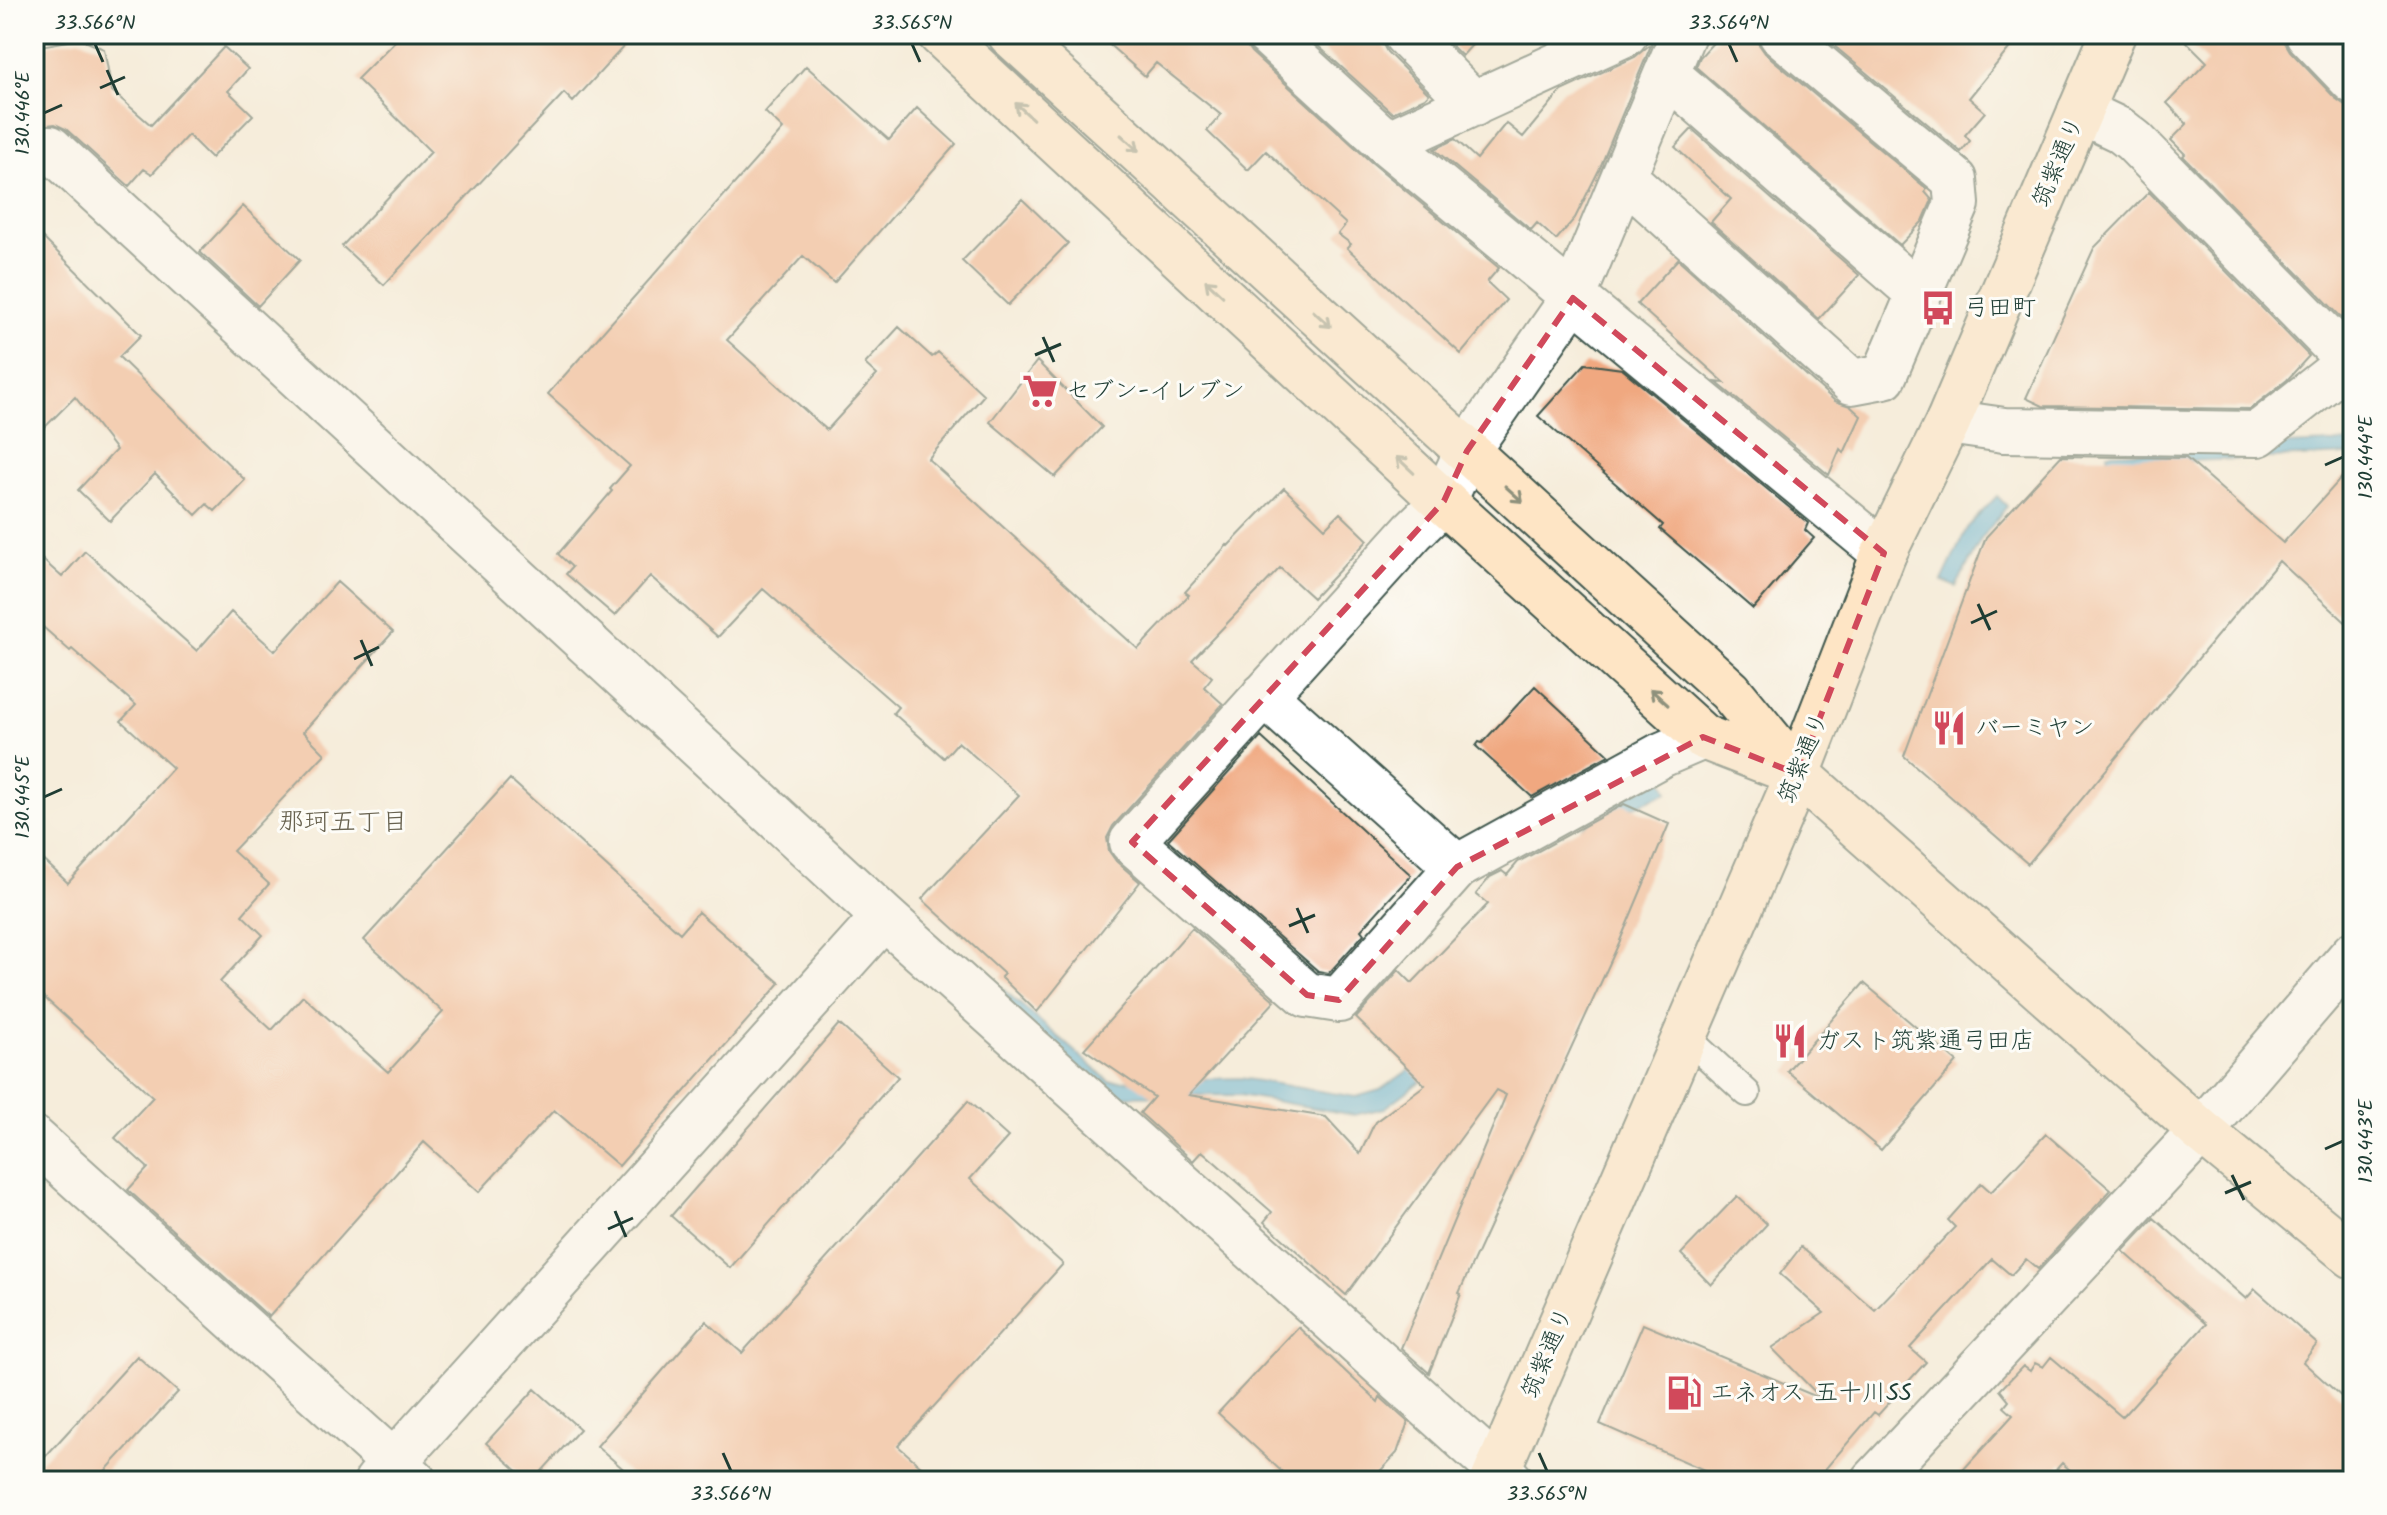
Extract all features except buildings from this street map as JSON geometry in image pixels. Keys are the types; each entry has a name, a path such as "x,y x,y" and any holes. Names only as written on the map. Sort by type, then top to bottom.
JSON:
{"street":[{"path":"940,34 1703,737 1798,774"},
{"path":"1010,34 1730,691 1798,774 2201,1131 2353,1256"},
{"path":"1268,34 1387,143 1884,553"},
{"path":"1405,34 1474,104"},
{"path":"1683,34 1573,298 1467,451 1444,501 1413,531 1132,842 1307,995 1339,1000 1457,867 1661,755 1703,737"},
{"path":"1624,177 1852,382 1884,376 1957,204 1955,180 1781,34"},
{"name":"筑紫通り","path":"1501,1477 1798,774 1884,553 1948,422 2113,34"},
{"path":"2308,34 2353,81"},
{"path":"1387,143 1474,104 1595,40"},
{"path":"1667,74 1919,294"},
{"path":"1948,422 2004,430 2258,434 2351,360 2134,141 2120,130 2080,111"},
{"path":"50,148 884,917 1501,1477"},
{"path":"1264,695 1457,867"},
{"path":"34,1139 395,1475 884,917"},
{"path":"1874,1481 2201,1131 2353,954"}],"lane":[{"path":"1685,1036 1747,1093"}],"highlighted area":[{"path":"1573,298 1884,553 1798,774 1703,737 1457,867 1339,1000 1307,995 1132,842 1444,501 1467,451"}],"water":[{"path":"2353,442 2353,455 2108,464 2107,453"},
{"path":"1997,496 2007,506 1981,539 1956,587 1942,581 1967,528"},
{"path":"1663,779 1668,792 1602,820 1498,1023 1385,1108 1354,1115 1239,1095 1109,1096 989,992 997,984 1109,1081 1240,1078 1356,1097 1380,1090 1492,1012 1582,827 1595,810"}],"place":[{"name":"弓田町","path":"1938,308"},
{"name":"セブン-イレブン","path":"1040,391"},
{"name":"バーミヤン","path":"1949,728"},
{"name":"ガスト筑紫通弓田店","path":"1790,1041"},
{"name":"エネオス 五十川SS","path":"1684,1393"}],"district":[{"name":"那珂五丁目","path":"343,823"}]}
